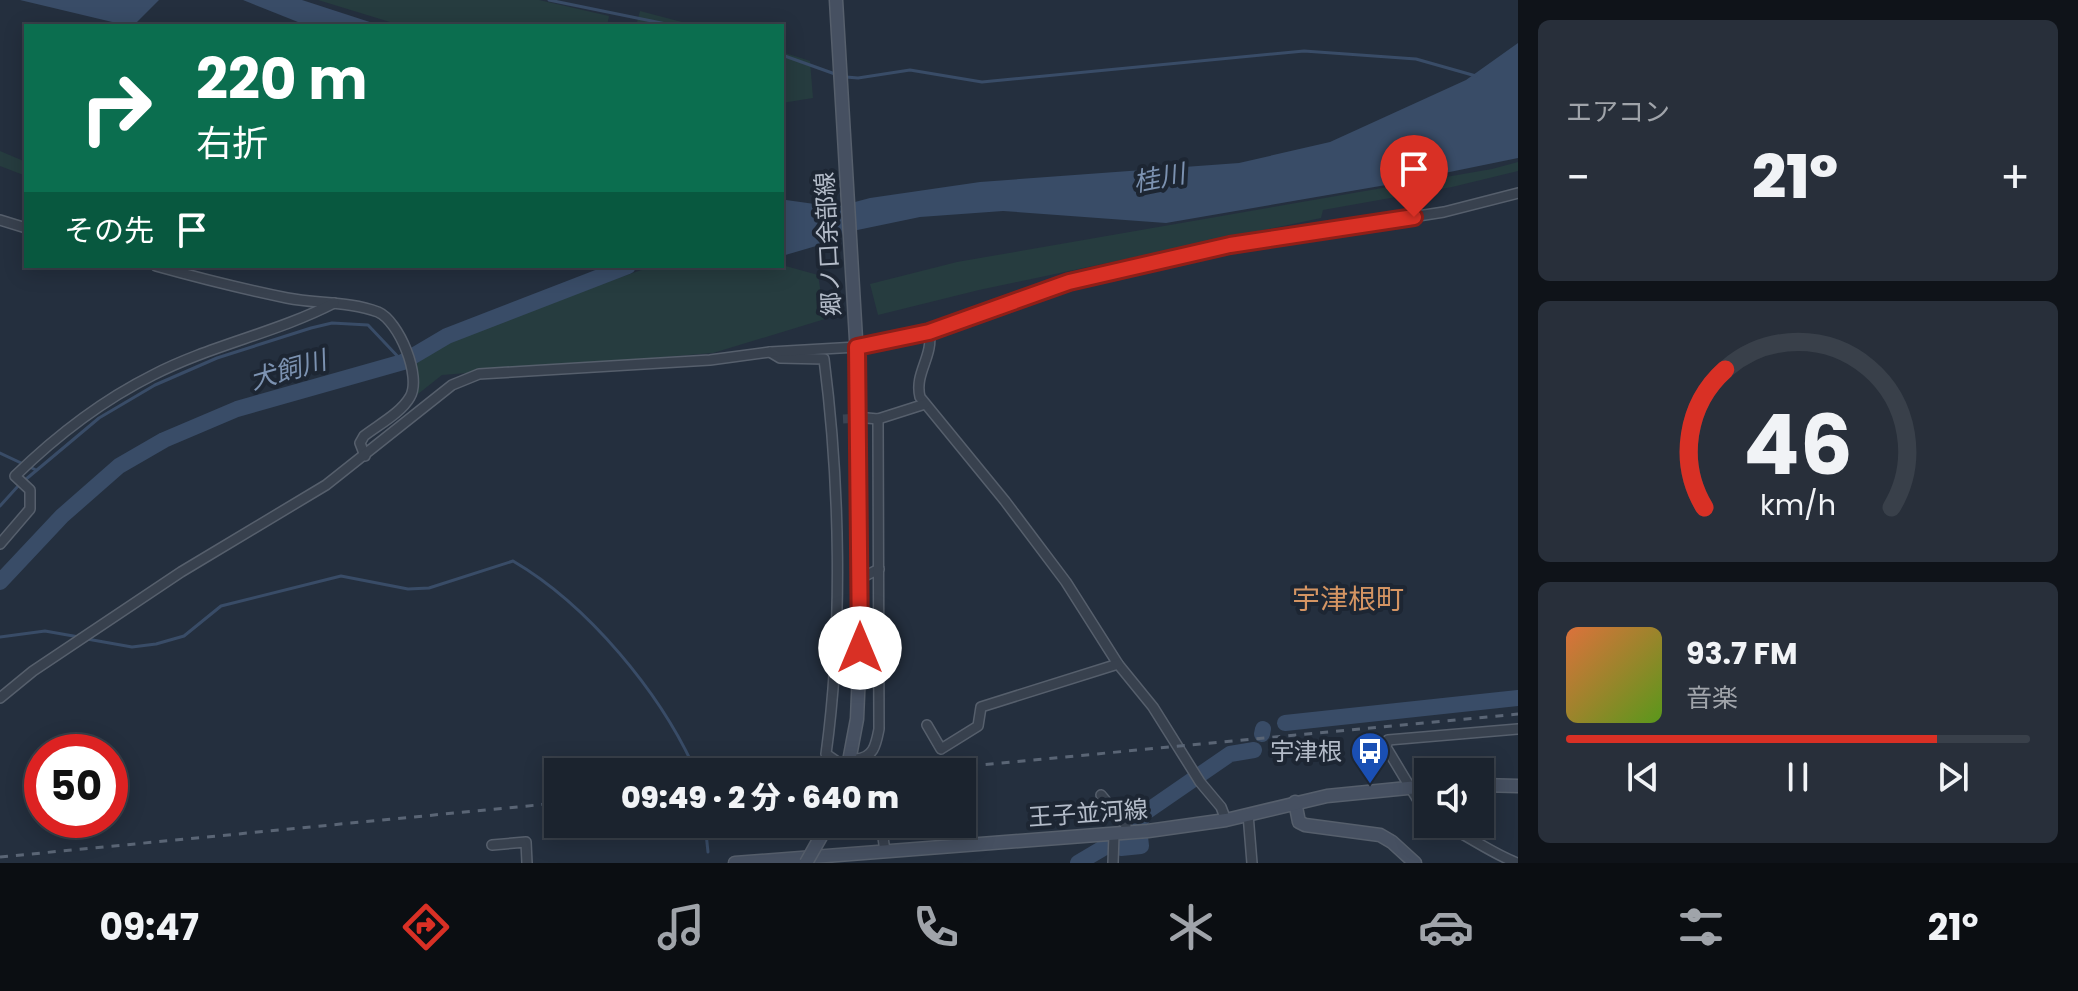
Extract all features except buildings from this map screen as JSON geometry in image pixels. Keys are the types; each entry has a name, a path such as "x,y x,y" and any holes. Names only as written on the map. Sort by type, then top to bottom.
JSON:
{"main road":[{"name":"郷ノ口余部線","path":"836,0 857,347 860,648 857,719 849,758"},
{"path":"1494,785 1518,786"},
{"name":"王子並河線","path":"735,863 878,855 1148,831 1226,820 1295,802 1412,787"},
{"path":"1295,802 1299,822 1380,835 1415,863"},
{"path":"806,863 820,838"}],"street":[{"path":"0,698 33,671 181,572 326,485 452,385 479,374 710,360 770,352 857,347 929,332 1069,282 1230,245 1444,212 1518,193"},
{"path":"0,220 24,227"},
{"path":"164,268 290,299 334,303 380,313 393,324 403,341 415,385 408,402 364,436 360,443 365,456"},
{"path":"0,544 30,509 30,490 15,476 44,447 98,406 154,374 302,319 334,303"},
{"path":"929,332 929,355 922,368 918,389 925,404 1014,512 1066,582 1118,664 1153,707 1198,778 1221,807 1226,820"},
{"path":"770,352 780,358 824,359 832,418 836,587 826,754 834,758"},
{"path":"866,758 874,750 879,729 879,569 873,418 925,404"},
{"path":"832,418 843,419"},
{"path":"867,575 879,569"},
{"path":"836,587 849,583"},
{"path":"927,725 941,749 978,726 981,707 1118,664"},
{"path":"1414,791 1386,747 1388,740 1518,729"},
{"path":"1101,795 1126,825 1113,863"},
{"path":"1248,814 1252,863"},
{"path":"1470,838 1490,853 1517,863"},
{"path":"492,845 526,842 527,863"}],"green space":[{"path":"318,0 539,0 609,16 607,24 396,24"},
{"path":"640,11 689,24 637,24"},
{"path":"784,53 810,61 813,98 784,103"},
{"path":"0,151 24,161 24,175 0,166"},
{"path":"1518,162 1518,171 1452,187 1323,210 1321,218 979,290 878,315 870,284 957,262"},
{"path":"784,266 818,275 825,319 713,353 442,375 418,394 416,364 437,346 647,268 784,268"}],"water":[{"path":"20,0 159,0 135,24 121,24"},
{"path":"243,0 302,0 376,24 303,24"},
{"name":"桂川","path":"1518,43 1518,158 1386,185 1166,223 1003,211 920,217 843,233 840,239 784,255 786,200 836,207 870,198 980,182 1239,163 1330,142 1466,80"}],"waterway":[{"path":"549,0 666,24"},
{"path":"846,77 910,70 982,82 1304,51 1416,59 1476,76"},
{"path":"784,56 835,74"},
{"name":"犬飼川","path":"0,582 62,516 119,466 164,440 237,409 403,362 447,336 623,268"},
{"path":"25,480 99,418 155,385 217,358 311,328 332,323 368,325 403,362"},
{"path":"0,453 36,470"},
{"path":"0,506 19,485"},
{"path":"87,639 132,647 156,644 184,636 221,606 341,576 408,589 429,588 513,561 568,601 620,653 663,712 689,758"},
{"path":"0,637 45,631 79,637"},
{"path":"1285,723 1518,698"},
{"path":"1262,734 1263,729"},
{"path":"1121,848 1141,846 1139,827 1143,814 1230,754 1254,750"},
{"path":"706,838 708,852"},
{"path":"1078,863 1105,847"}],"tunnel":[{"path":"843,419 864,418"}],"railway":[{"path":"976,765 1518,714"},
{"path":"0,857 544,804"}],"place":[{"name":"宇津根","path":"1370,785"}],"district":[{"name":"宇津根町","path":"1348,599"}],"route":[{"path":"860,648 857,347 929,332 1069,282 1230,245 1414,217"}]}
